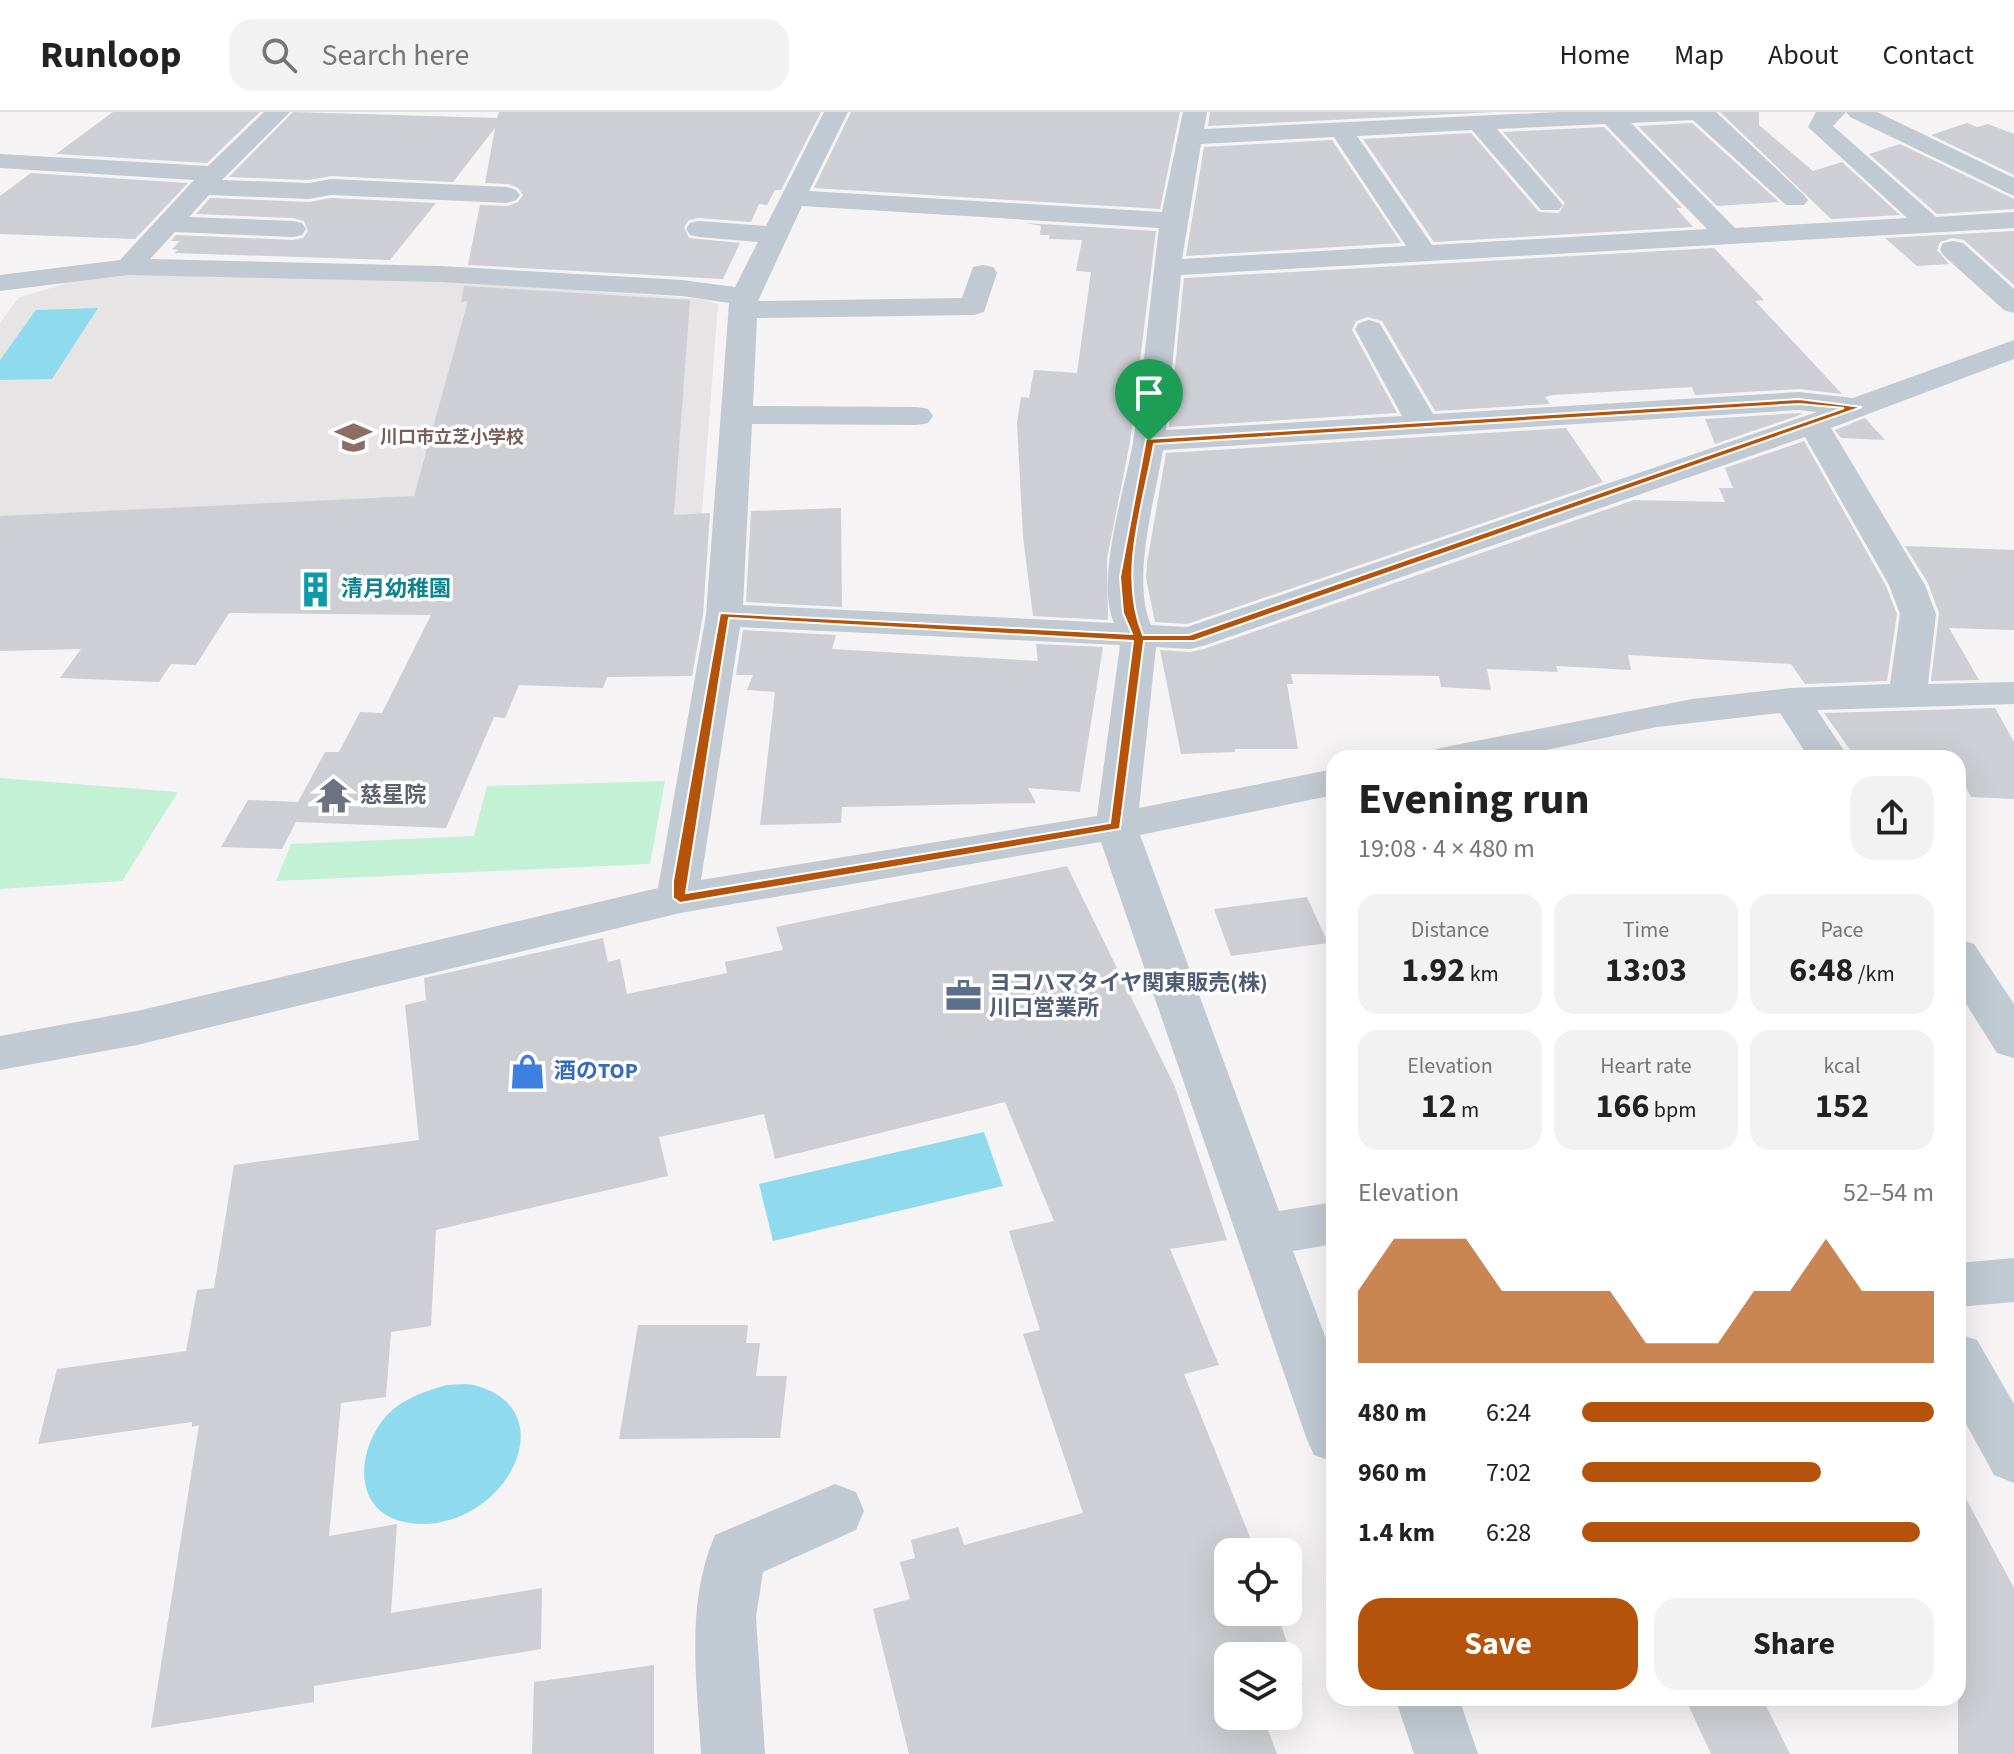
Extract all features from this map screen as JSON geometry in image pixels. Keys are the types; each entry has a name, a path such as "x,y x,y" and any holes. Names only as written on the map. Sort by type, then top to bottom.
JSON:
{"street":[{"path":"128,267 208,180 278,112"},
{"path":"680,898 679,881 724,615 744,304 836,112"},
{"path":"1326,1415 1116,826 1139,638 1128,613 1125,577 1149,441 1173,221 1193,124 1340,128 1478,122 1541,115 1701,112 1795,200"},
{"path":"1835,112 1824,117 1820,127 1929,224"},
{"path":"1858,112 2014,188"},
{"path":"1611,116 1729,237"},
{"path":"1478,122 1550,205"},
{"path":"1340,128 1424,253"},
{"path":"0,161 309,191 331,187 507,195"},
{"path":"793,198 1173,221"},
{"path":"1167,268 2014,220"},
{"path":"167,224 293,229"},
{"path":"699,229 775,235"},
{"path":"1953,249 2014,304"},
{"path":"0,283 128,267 440,274 682,288 744,304 974,306 983,273"},
{"path":"1369,329 1422,423"},
{"path":"724,615 1139,638 1190,638 1813,424 2014,349"},
{"path":"1149,441 1799,401 1857,407"},
{"path":"736,415 917,416"},
{"path":"1813,424 1907,585 1918,614 1908,696"},
{"path":"1489,750 1677,712 1791,700 2014,693"},
{"path":"1791,700 1824,750"},
{"path":"0,1053 137,1028 680,898 1116,826 1326,784"},
{"path":"1966,967 2014,1041"},
{"path":"1261,1235 1326,1224"},
{"path":"1966,1284 2014,1280"},
{"path":"1966,1371 2014,1457"},
{"path":"733,1754 725,1617 736,1555 835,1511"},
{"path":"1430,1706 1446,1754"}],"shaded area":[{"name":"川口市立芝小学校","path":"130,271 432,279 701,299 718,304 699,551 0,591 0,323 18,298 70,282"}],"green space":[{"path":"0,778 178,792 122,881 0,889"},
{"path":"665,781 650,864 276,881 291,844 474,836 487,786"}],"water":[{"path":"98,308 52,379 0,380 0,360 36,310"},
{"path":"984,1132 1003,1186 773,1241 759,1184"},
{"path":"447,1385 474,1385 504,1400 518,1420 520,1444 512,1469 495,1492 471,1511 442,1522 409,1523 390,1517 376,1507 368,1494 364,1478 369,1444 377,1428 394,1408"}],"building":[{"path":"113,112 260,112 207,163 56,154"},
{"path":"293,112 497,118 499,112 821,112 781,190 775,190 767,205 759,204 751,222 699,218 689,220 684,227 689,238 740,243 723,279 468,265 480,205 508,206 518,202 523,195 518,188 508,184 485,183 495,128 453,182 331,176 309,180 229,177"},
{"path":"851,112 1180,112 1160,209 814,188"},
{"path":"1210,112 1495,112 1208,126"},
{"path":"1720,112 1759,112 1759,125 1813,171 1842,162 1900,215 1831,219"},
{"path":"1692,123 1779,202 1717,206 1638,126"},
{"path":"1967,123 1977,127 1988,124 2014,134 2014,175 1931,135"},
{"path":"1604,127 1682,208 1676,208 1693,227 1434,242 1363,139 1471,133 1539,212 1559,213 1565,203 1503,132"},
{"path":"1332,140 1401,243 1186,256 1204,147"},
{"path":"1900,144 2014,199 2014,209 1937,214 1869,154"},
{"path":"31,173 188,183 135,239 0,234 0,196"},
{"path":"210,198 309,202 331,198 436,203 390,260 174,253 178,250 172,249 180,241 171,241 176,235 293,240 303,238 308,231 304,221 293,218 196,214"},
{"path":"1025,223 1156,231 1130,442 1107,559 1108,620 1033,616 1023,537 1017,423 1021,397 1029,398 1034,370 1077,373 1091,272 1076,271 1082,240 1049,239 1050,235 1040,235 1041,226"},
{"path":"2014,231 2014,285 1964,240 1952,238 1940,242 1937,250 1949,264 1917,266 1885,238"},
{"path":"1714,248 1764,300 1755,301 1842,394 1799,389 1695,395 1692,387 1553,395 1545,397 1550,404 1435,411 1382,321 1368,317 1356,321 1352,330 1397,413 1169,427 1184,278"},
{"path":"464,286 690,300 674,515 710,513 703,615 692,676 607,677 603,688 519,685 505,718 494,717 446,828 296,822 282,849 221,847 248,800 298,802 325,752 339,752 360,712 382,713 431,615 229,613 196,665 171,664 159,682 60,678 81,649 0,651 0,516 414,496 468,301 461,302"},
{"path":"1799,413 1803,414 1715,444 1705,419"},
{"path":"1865,418 1885,440 1841,438 1835,430"},
{"path":"1566,428 1603,482 1187,624 1155,622 1146,578 1166,453"},
{"path":"1804,441 1886,586 1897,614 1887,681 1805,684 1791,664 1628,655 1631,670 1556,666 1558,672 1487,669 1491,690 1441,687 1439,676 1291,674 1293,684 1287,684 1298,749 1235,749 1235,752 1181,754 1160,650 1190,652 1204,649 1634,500 1725,502 1719,488 1733,488 1725,468"},
{"path":"841,508 842,607 746,602 751,511"},
{"path":"1905,546 2014,550 2014,630 1949,628 1979,680 1931,681 1939,613 1928,583"},
{"path":"743,630 836,635 832,649 1038,661 1036,644 1103,647 1080,792 1028,788 1036,803 842,807 841,823 760,825 775,692 747,690 753,675 736,675"},
{"path":"1995,708 2014,742 2014,799 1971,797 1966,787 1966,750 1850,750 1824,713"},
{"path":"1067,866 1175,1087 1227,1240 1170,1249 1219,1365 1184,1374 1250,1538 1214,1538 1214,1626 1281,1626 1287,1642 1214,1642 1214,1730 1268,1730 1277,1754 909,1754 873,1609 910,1599 900,1562 915,1558 911,1540 958,1527 964,1545 1083,1513 1023,1334 1040,1330 1009,1231 1054,1221 1005,1102 775,1159 764,1114 659,1137 668,1176 436,1230 431,1326 391,1332 386,1397 341,1403 329,1536 397,1524 391,1613 542,1588 541,1649 314,1686 314,1702 151,1728 199,1425 192,1427 192,1422 38,1444 57,1369 186,1351 197,1290 214,1288 234,1165 419,1140 405,1005 426,1000 424,978 603,938 608,962 620,959 627,994 727,973 725,962 783,950 776,927"},
{"path":"1307,897 1326,943 1231,956 1214,909"},
{"path":"638,1325 748,1325 746,1343 760,1343 756,1376 787,1376 780,1438 619,1439"},
{"path":"1966,1499 2014,1588 2014,1754 1958,1754 1958,1706 1966,1706"},
{"path":"654,1665 654,1754 532,1754 534,1682"},
{"path":"1689,1706 1766,1706 1790,1754 1711,1754"}],"place":[{"name":"川口市立芝小学校","path":"354,437"},
{"name":"清月幼稚園","path":"315,589"},
{"name":"慈星院","path":"334,795"},
{"name":"ヨコハマタイヤ関東販売(株) 川口営業所","path":"963,996"},
{"name":"酒のTOP","path":"528,1071"}],"route":[{"path":"1149,441 1125,577 1128,613 1139,638 1116,826 680,898 679,881 724,615 1139,638 1190,638 1857,407 1799,401 1149,441"}]}
